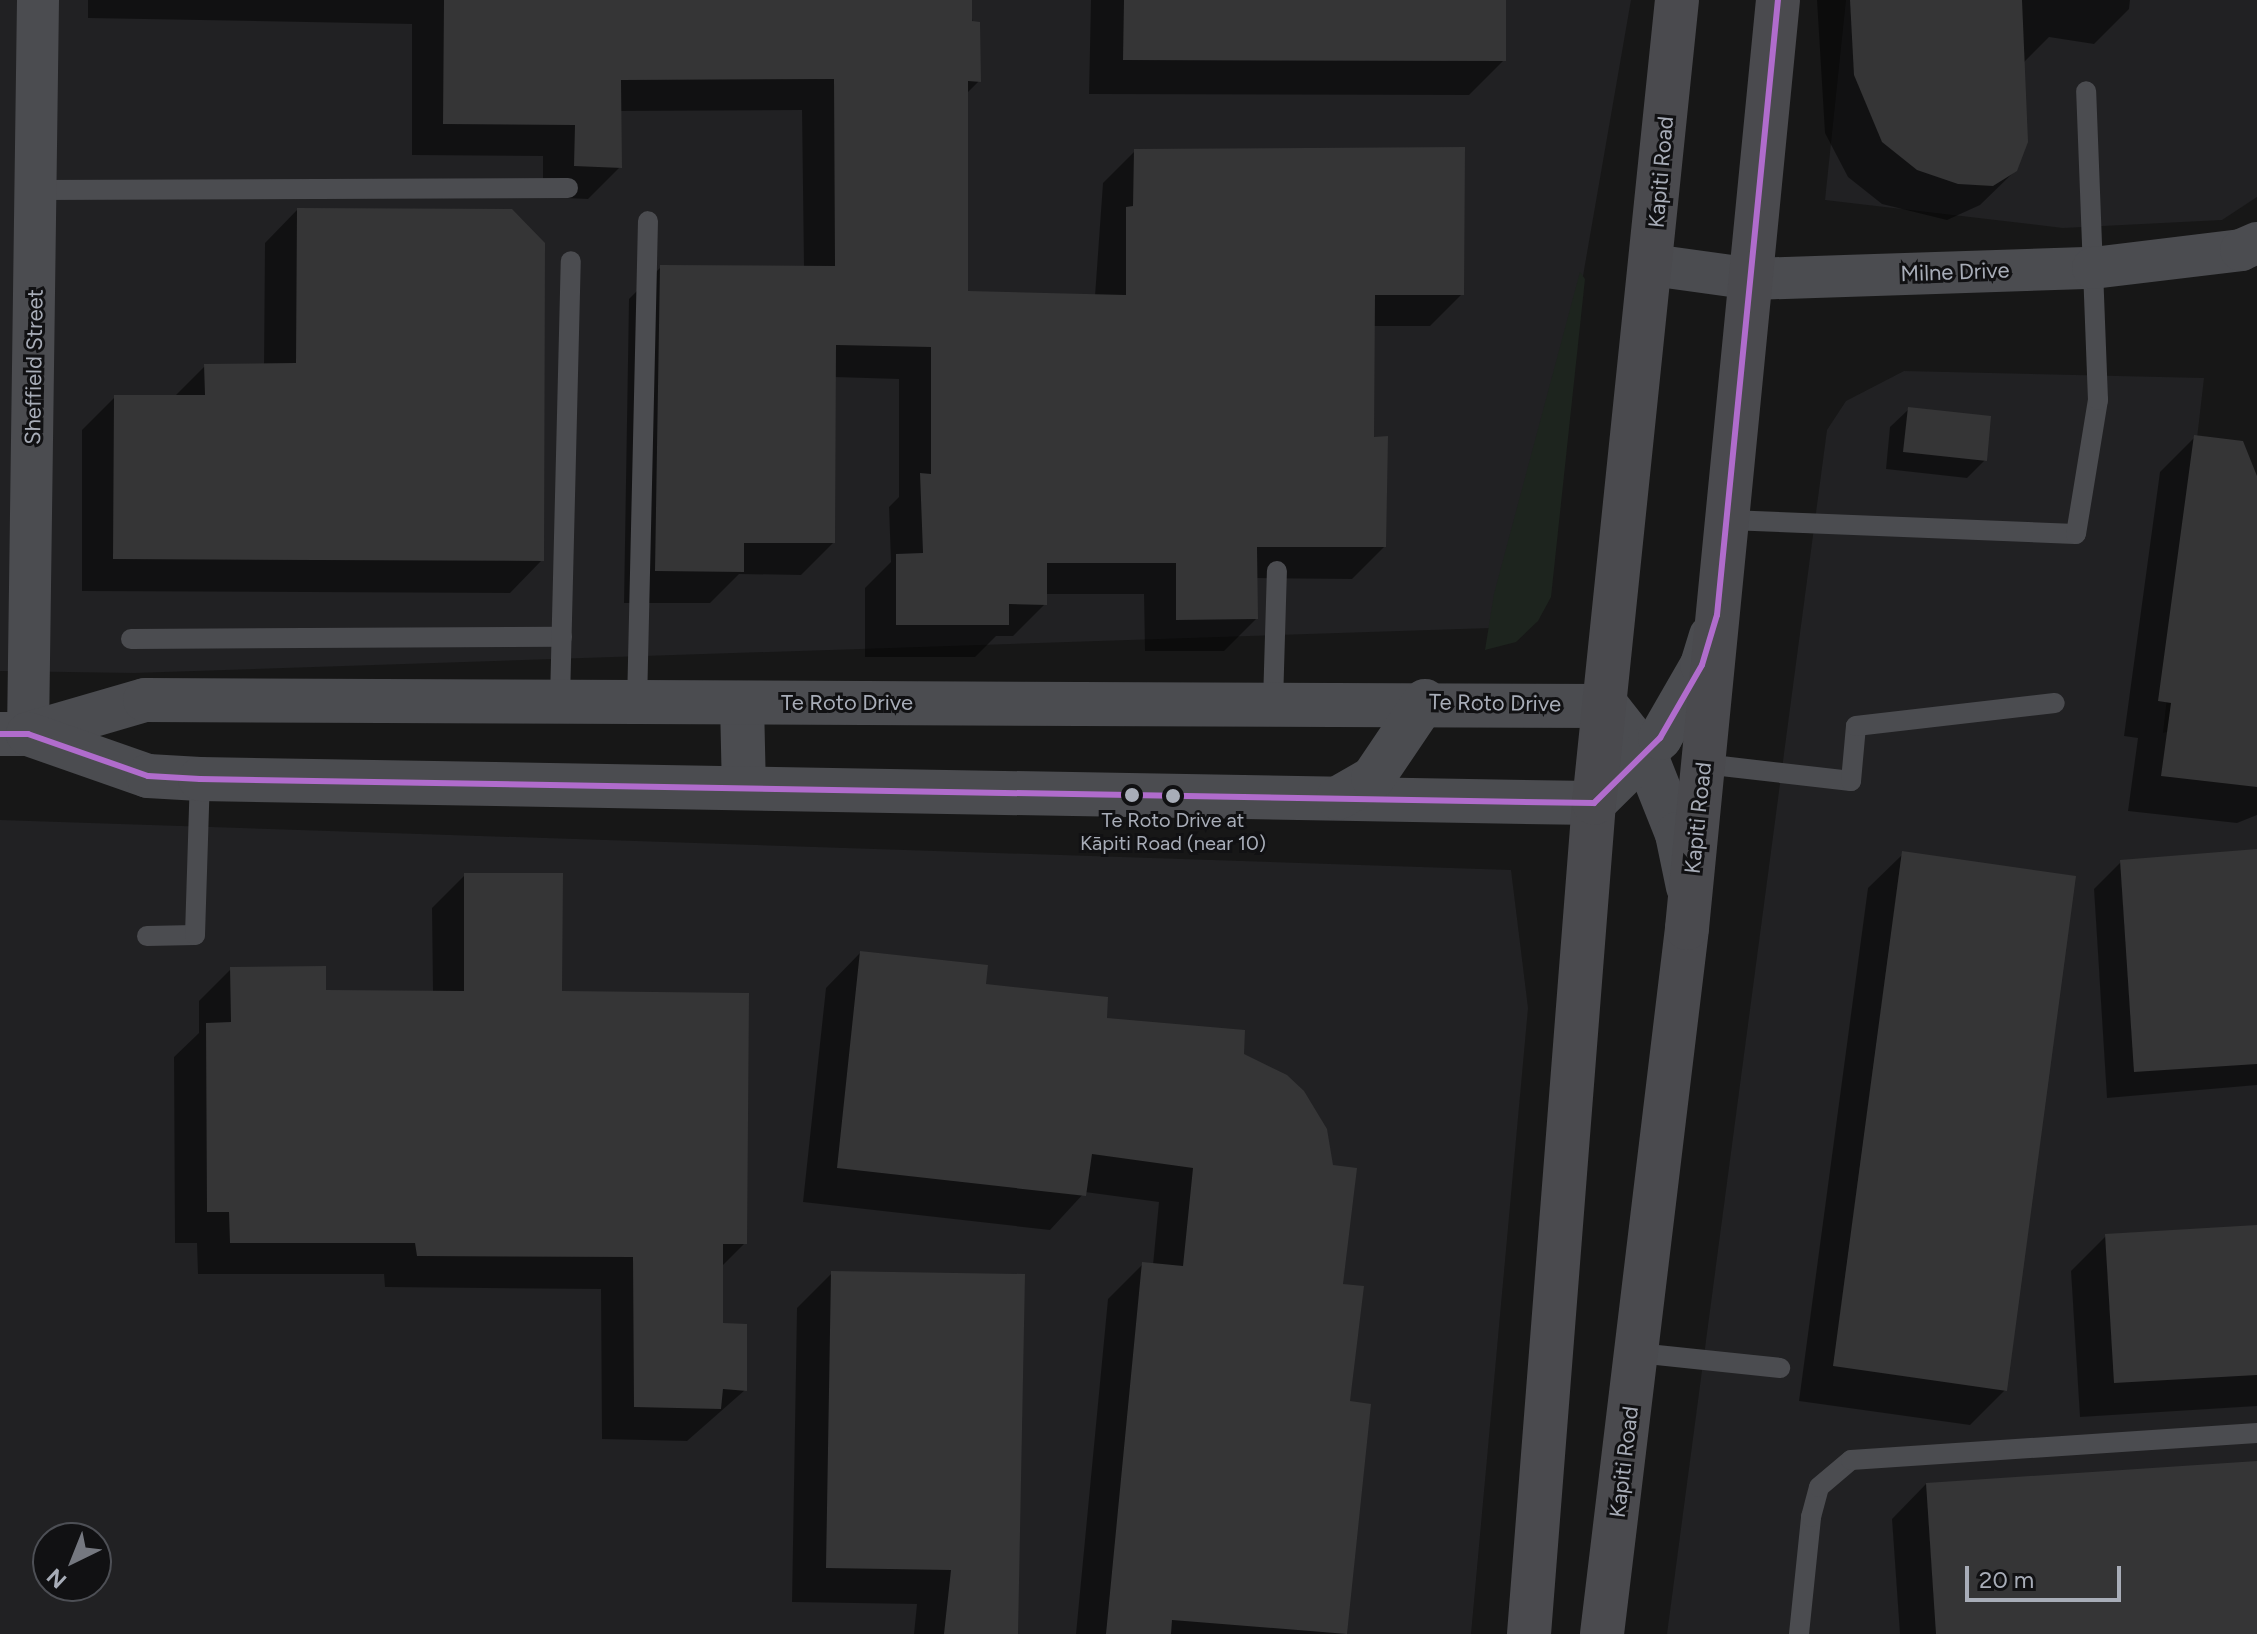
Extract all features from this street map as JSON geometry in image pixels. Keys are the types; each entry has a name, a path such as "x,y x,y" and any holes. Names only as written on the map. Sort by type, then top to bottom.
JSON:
{"main road":[{"name":"Kapiti Road","path":"1529,1634 1594,803 1607,706 1677,0"},
{"name":"Kapiti Road","path":"1602,1634 1690,899 1778,0"}],"street":[{"name":"Sheffield Street","path":"14,734 36,190 38,0"},
{"name":"Milne Drive","path":"1652,265 1753,279 2093,268 2241,250 2257,243"},
{"path":"14,734 148,776 200,779 1594,803 1646,756 1702,665 1717,615"},
{"name":"Te Roto Drive","path":"14,734 145,700 560,701 637,705 1425,701 1607,706"},
{"path":"1338,798 1373,778 1425,701"},
{"path":"742,703 744,788"},
{"path":"1607,706 1646,756 1677,834 1690,899"}],"lane":[{"path":"1729,520 2076,534 2098,400 2086,91"},
{"path":"36,190 568,188"},
{"path":"637,705 648,221"},
{"path":"560,701 571,261"},
{"path":"1273,703 1277,571"},
{"path":"131,639 562,637"},
{"path":"1704,764 1851,781 1856,726 2055,703"},
{"path":"147,936 195,935 200,779"},
{"path":"1638,1353 1780,1368"},
{"path":"1799,1634 1811,1517 1819,1487 1851,1460 2257,1433"}],"shaded area":[{"path":"0,0 1631,0 1522,627 134,673 0,671"},
{"path":"1846,0 2257,0 2257,197 2222,220 2063,228 1825,200"},
{"path":"1580,272 1585,279 1551,597 1538,621 1516,642 1485,650 1494,594"},
{"path":"1904,371 2204,378 2163,733 2257,703 2257,1634 1667,1634 1827,430 1846,401"},
{"path":"0,820 1511,870 1528,1008 1471,1634 0,1634"}],"building":[{"path":"444,0 972,0 972,21 980,22 981,82 968,81 968,291 1126,295 1126,207 1133,206 1134,149 1465,147 1464,295 1375,295 1374,437 1388,436 1386,547 1257,547 1258,619 1176,620 1176,563 1047,563 1047,605 1009,604 1009,625 896,625 896,554 923,553 920,473 931,474 931,347 836,345 835,543 744,543 744,572 655,571 660,265 835,266 834,79 621,80 622,168 574,166 575,125 443,124"},
{"path":"1124,0 1506,0 1506,61 1123,60"},
{"path":"1850,0 2022,0 2028,142 2017,171 1993,186 1958,184 1917,170 1882,142 1854,75"},
{"path":"297,208 512,209 545,243 544,561 113,559 114,395 205,395 204,364 296,363"},
{"path":"1908,407 1991,416 1987,461 1903,452"},
{"path":"2194,435 2243,441 2257,476 2257,787 2161,776 2171,703 2158,701"},
{"path":"2257,849 2257,1064 2134,1072 2120,860"},
{"path":"1902,851 2076,876 2007,1391 1833,1366"},
{"path":"464,873 563,873 562,991 749,993 747,1244 723,1244 723,1323 747,1324 747,1391 723,1389 721,1409 634,1407 633,1257 417,1256 415,1243 230,1243 229,1212 207,1212 206,1023 231,1022 230,967 326,966 326,990 464,991"},
{"path":"860,951 988,965 986,984 1108,997 1107,1018 1245,1030 1244,1054 1287,1075 1304,1091 1327,1129 1333,1165 1357,1168 1343,1284 1364,1286 1350,1401 1371,1404 1347,1634 1172,1620 1171,1634 1106,1634 1142,1262 1183,1266 1193,1168 1092,1154 1086,1196 837,1168"},
{"path":"2257,1225 2257,1375 2114,1383 2105,1234"},
{"path":"831,1271 1025,1274 1018,1634 944,1634 951,1570 826,1568"},
{"path":"2257,1461 2257,1634 1936,1634 1926,1483"}],"transit line":[{"path":"0,734 28,734 148,776 200,779 1594,803 1660,738 1702,665 1717,615 1778,0"}],"place":[{"name":"Te Roto Drive at Kāpiti Road (near 10)","path":"1173,796"}]}
